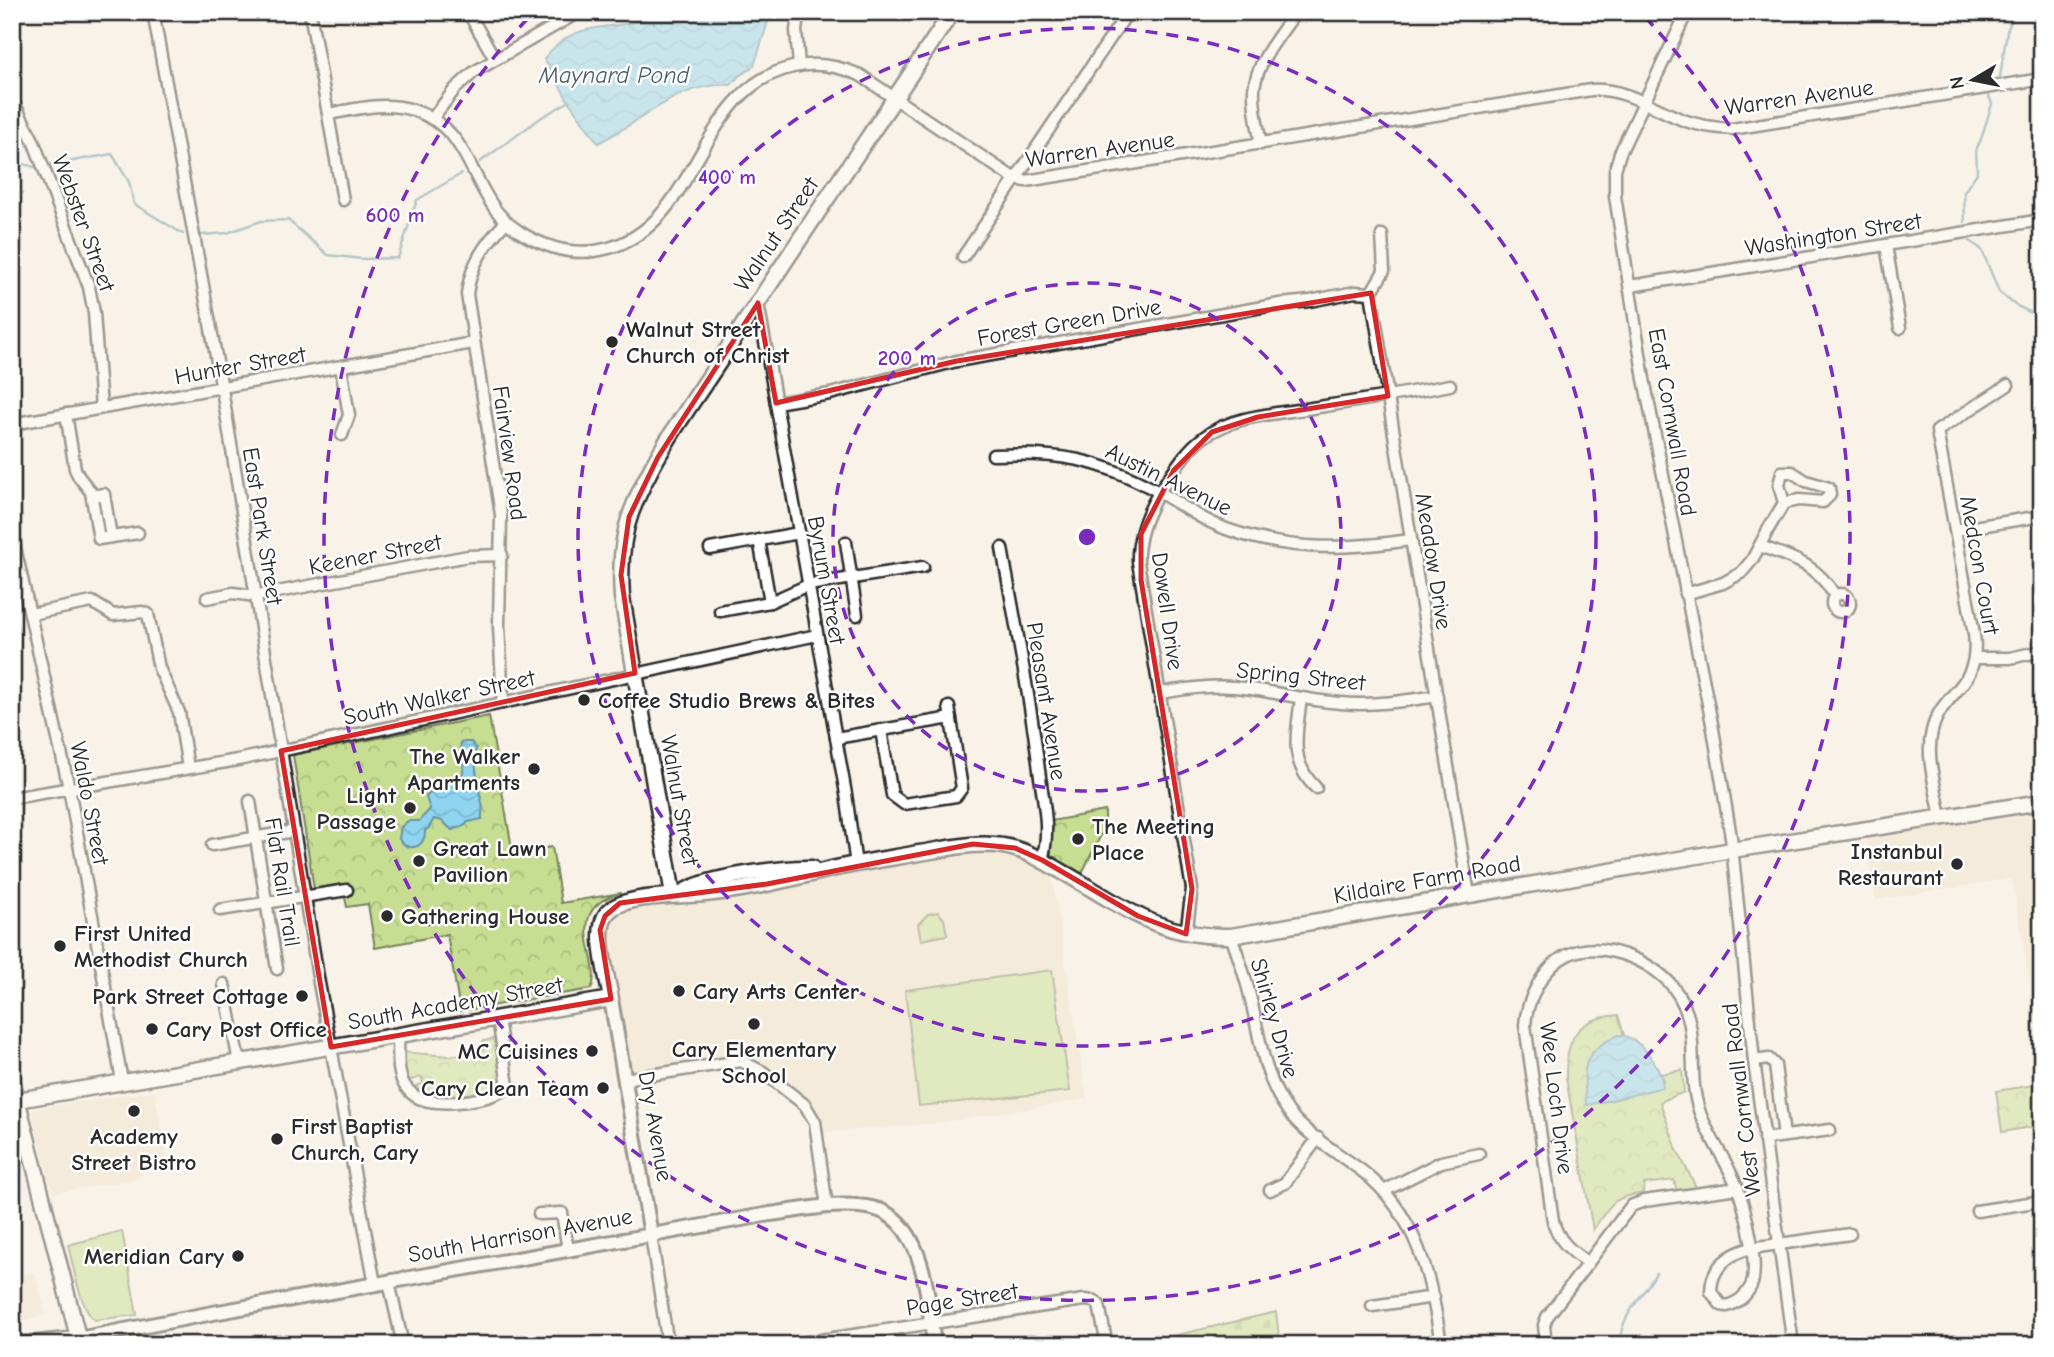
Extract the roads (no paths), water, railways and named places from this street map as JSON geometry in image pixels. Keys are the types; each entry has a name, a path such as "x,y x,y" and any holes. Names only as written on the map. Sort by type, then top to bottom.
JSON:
{"main road":[{"name":"Walnut Street","path":"675,895 622,597 621,575 625,530 629,517 658,457 952,12"},
{"name":"Kildaire Farm Road","path":"605,916 620,903 767,884 838,867 973,844 1015,848 1042,860 1162,927 1205,937 1231,936 1732,850 2042,802"},
{"name":"Dry Avenue","path":"605,916 600,937 611,999"},
{"name":"South Academy Street","path":"15,1101 611,999"},
{"path":"12,1079 15,1101 79,1342"},
{"name":"South Harrison Avenue","path":"19,1345 79,1342"}],"street":[{"name":"East Park Street","path":"153,12 222,389 304,897 375,1284"},
{"path":"310,12 343,200"},
{"path":"468,12 495,59"},
{"path":"432,118 464,80 495,59 579,12"},
{"path":"799,12 796,30 799,66"},
{"path":"963,257 1128,12"},
{"path":"1261,144 1254,100 1256,79 1265,58 1296,12"},
{"name":"East Cornwall Road","path":"1687,12 1620,153 1614,180 1644,380 1713,729 1732,850"},
{"name":"Warren Avenue","path":"329,114 393,106 414,110 432,118 460,144 490,202 506,222 531,239 557,249 592,251 608,249 632,239 660,218 739,97 769,75 799,66 826,66 860,75 1015,179 1036,180 1591,90 1620,92 1695,124 1732,128 2042,79"},
{"name":"Webster Street","path":"12,99 37,150 89,286 101,408"},
{"name":"Washington Street","path":"1630,286 2042,220"},
{"name":"Fairview Road","path":"503,704 499,626 501,515 468,304 470,276 487,242 506,222"},
{"path":"1371,293 1384,271 1382,235"},
{"path":"1886,245 1900,328"},
{"name":"Forest Green Drive","path":"776,403 830,394 957,361 1280,304 1355,292 1371,293"},
{"name":"Meadow Drive","path":"1371,293 1469,895"},
{"name":"Byrum Street","path":"758,303 856,864"},
{"name":"Hunter Street","path":"12,424 473,343"},
{"path":"341,367 349,410 348,425 342,436"},
{"name":"Dowell Drive","path":"1186,934 1192,889 1138,552 1145,520 1159,492 1189,450 1202,438 1224,426 1258,417 1450,385"},
{"name":"Medcon Court","path":"1941,818 1932,761 1931,734 1939,714 1966,680 1976,658 1937,431 2007,385"},
{"path":"66,414 76,472 92,496 99,539 138,533"},
{"name":"Austin Avenue","path":"993,456 1050,454 1088,461 1119,471 1210,523 1288,544 1335,548 1411,540"},
{"path":"1685,594 1723,583 1738,576 1748,565 1784,503 1779,478 1784,471 1829,488 1830,495 1823,502 1799,499 1784,503"},
{"path":"1955,530 2042,516"},
{"path":"710,549 799,533"},
{"name":"Waldo Street","path":"12,534 69,789 121,1081"},
{"path":"760,540 770,602"},
{"path":"846,542 857,615"},
{"path":"1760,546 1814,569 1823,577 1835,596"},
{"name":"Pleasant Avenue","path":"1002,548 1046,815 1047,838 1042,860"},
{"name":"Keener Street","path":"207,598 233,593 256,596 468,556 502,555"},
{"path":"720,611 770,602 808,585 923,567"},
{"path":"31,614 92,602 113,615 142,612 148,614 159,668 179,712 188,768"},
{"name":"South Walker Street","path":"12,798 281,751 817,635"},
{"path":"1976,658 2010,658 2042,651"},
{"name":"Spring Street","path":"1160,693 1196,687 1232,687 1339,703 1370,704 1437,696"},
{"path":"1301,698 1297,753 1306,778 1316,788"},
{"path":"835,738 950,713 962,788 956,796 904,804 897,801 892,796 881,730"},
{"name":"Flat Rail Trail","path":"250,801 277,969"},
{"path":"212,845 294,831"},
{"name":"West Cornwall Road","path":"1732,850 1754,1060 1793,1345"},
{"path":"220,910 347,890"},
{"name":"Shirley Drive","path":"1231,936 1250,995 1263,1060 1273,1089 1290,1114 1366,1174 1384,1191 1403,1216 1424,1260 1434,1297 1441,1345"},
{"name":"Wee Loch Drive","path":"1588,1263 1567,1247 1558,1235 1553,1221 1525,1025 1530,1002 1541,980 1555,964 1568,955 1595,951 1632,957 1661,974 1673,987 1685,1008 1691,1026 1699,1110 1738,1188 1751,1248 1751,1285 1734,1304 1721,1305 1711,1292 1713,1276 1723,1261 1736,1252 1751,1248"},
{"path":"224,984 239,1062"},
{"name":"Dry Avenue","path":"611,999 668,1345"},
{"path":"398,1037 399,1070 407,1088 416,1097 424,1100 463,1102 503,1092 508,1086 498,1018"},
{"path":"1754,1060 1769,1059 1775,1065 1784,1136"},
{"path":"624,1079 741,1061 763,1072 805,1105 816,1122 827,1207"},
{"path":"1764,1139 1830,1130"},
{"path":"1270,1190 1285,1183 1318,1138"},
{"path":"1384,1191 1441,1162 1479,1154"},
{"path":"1546,1345 1544,1325 1547,1317 1636,1203 1738,1188"},
{"path":"1977,1211 2042,1201"},
{"name":"South Harrison Avenue","path":"79,1342 375,1284 770,1214 827,1207 871,1208 886,1213 902,1226 919,1258 934,1345"},
{"path":"539,1214 562,1213 568,1250"},
{"path":"1751,1248 1850,1234"},
{"path":"389,1282 403,1345"},
{"path":"1372,1306 1434,1297"},
{"name":"Page Street","path":"788,1345 1090,1300 1099,1305 1107,1345"}],"water":[{"name":"Maynard Pond","path":"661,12 771,12 754,66 731,85 712,86 677,96 598,143 569,102 544,59 570,36 585,30 646,19"},
{"path":"461,742 471,742 476,748 476,768 483,805 482,819 452,830 442,821 434,819 425,830 420,844 412,847 403,844 399,839 401,827 408,821 419,821 430,809 426,797 438,781 442,778 461,778 464,768"},
{"path":"1618,1035 1634,1040 1648,1054 1658,1070 1663,1087 1586,1105 1585,1071 1590,1055"}],"waterway":[{"path":"2000,77 2007,31 2015,12"},
{"path":"1965,222 1964,192 1977,173 1976,150 1992,104 1989,96"},
{"path":"480,162 542,117 570,101"},
{"path":"50,165 112,154 129,182 134,204 183,234"},
{"path":"12,161 35,167"},
{"path":"202,235 227,233 261,221 288,220 328,255 362,259 398,258 417,200 461,174"},
{"path":"1969,240 1982,250 1999,292 2015,305 2042,318"},
{"path":"1620,1345 1623,1325 1656,1273"}],"place":[{"name":"Walnut Street Church of Christ","path":"612,342"},
{"name":"Coffee Studio Brews & Bites","path":"584,700"},
{"name":"The Walker Apartments","path":"534,769"},
{"name":"Light Passage","path":"410,808"},
{"name":"The Meeting Place","path":"1078,839"},
{"name":"Great Lawn Pavilion","path":"419,861"},
{"name":"Instanbul Restaurant","path":"1957,864"},
{"name":"Gathering House","path":"387,916"},
{"name":"First United Methodist Church","path":"60,946"},
{"name":"Cary Arts Center","path":"679,991"},
{"name":"Park Street Cottage","path":"302,996"},
{"name":"Cary Elementary School","path":"754,1024"},
{"name":"Cary Post Office","path":"152,1029"},
{"name":"MC Cuisines","path":"592,1051"},
{"name":"Cary Clean Team","path":"603,1088"},
{"name":"Academy Street Bistro","path":"134,1111"},
{"name":"First Baptist Church, Cary","path":"277,1139"},
{"name":"Meridian Cary","path":"238,1256"}]}
